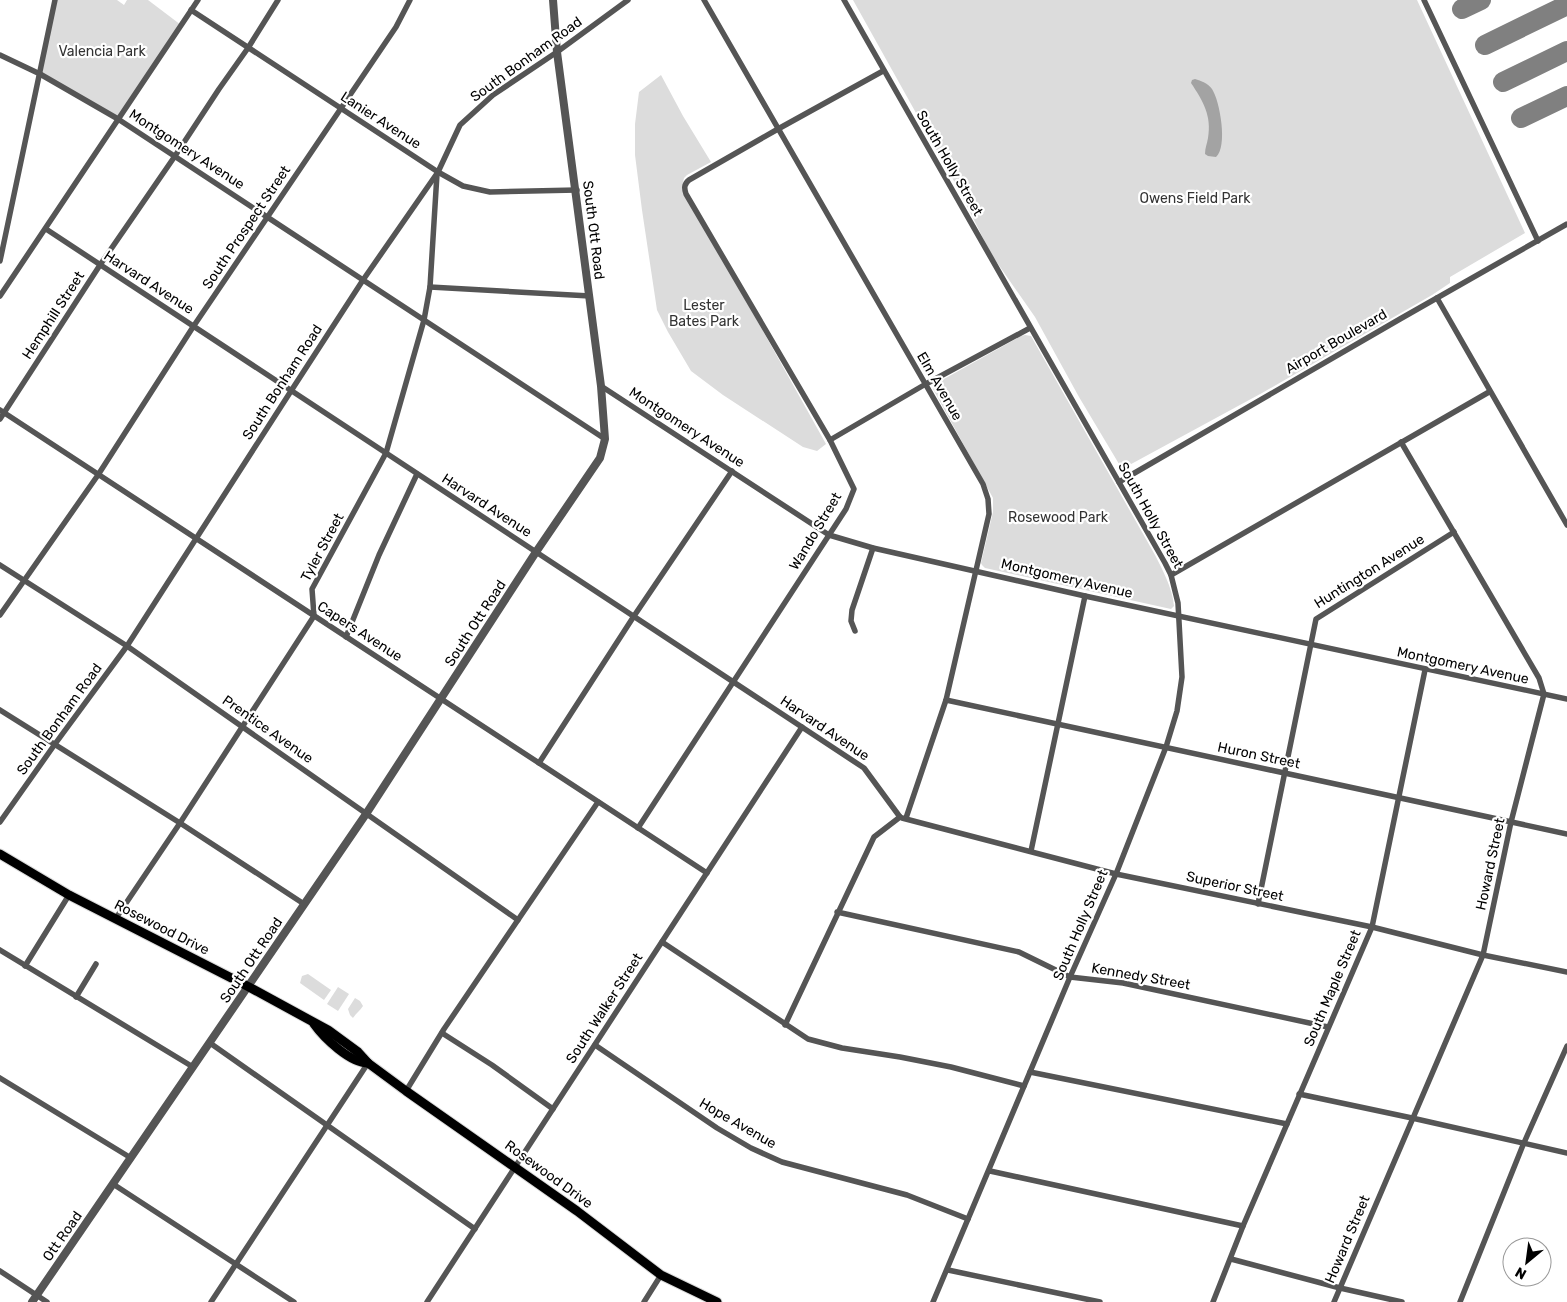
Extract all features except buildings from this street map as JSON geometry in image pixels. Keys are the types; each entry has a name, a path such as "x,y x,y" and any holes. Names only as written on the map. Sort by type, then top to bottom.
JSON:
{"main road":[{"name":"Rosewood Drive","path":"0,854 69,895 313,1022 329,1042 360,1063 368,1063 516,1167 661,1275 717,1302"}],"street":[{"path":"0,260 54,0"},
{"path":"0,296 46,230 198,0"},
{"name":"Hemphill Street","path":"0,419 2,412 175,156 218,89 248,48 278,0"},
{"name":"South Prospect Street","path":"0,615 25,582 98,475 193,327 396,27 410,0"},
{"name":"South Ott Road","path":"113,1184 366,814 536,552 600,458 605,439 601,386 557,52 553,0"},
{"name":"South Bonham Road","path":"0,822 128,646 195,538 291,391 438,172 460,125 493,95 557,52 628,0"},
{"name":"Elm Avenue","path":"704,0 981,481 988,499 989,514 946,700 902,818"},
{"name":"South Holly Street","path":"844,0 1119,482 1170,575 1180,616 1182,677 1177,711 1166,747 1116,874 933,1302"},
{"path":"1424,0 1538,241"},
{"name":"Lanier Avenue","path":"191,10 462,186 490,192 576,190"},
{"name":"Montgomery Avenue","path":"0,54 40,74 118,119 605,439"},
{"path":"778,129 883,71"},
{"name":"Wando Street","path":"638,828 846,509 854,489 830,440 686,194 684,187 689,180 778,129"},
{"name":"Tyler Street","path":"314,616 312,589 386,453 424,320 430,287 438,172"},
{"name":"Airport Boulevard","path":"1119,482 1567,224"},
{"name":"Harvard Avenue","path":"46,230 864,768 902,818"},
{"path":"430,287 590,296"},
{"path":"1437,298 1489,392 1567,525"},
{"path":"830,440 924,384 1030,328"},
{"name":"Montgomery Avenue","path":"601,386 829,535 873,548 1085,596 1567,699"},
{"path":"1170,575 1489,392"},
{"name":"Capers Avenue","path":"2,412 707,873"},
{"path":"1401,442 1539,678 1544,694"},
{"path":"539,764 634,616 732,471"},
{"path":"346,637 379,555 417,474"},
{"name":"Huntington Avenue","path":"1258,904 1316,619 1454,532"},
{"path":"855,631 851,621 852,610 873,548"},
{"name":"Prentice Avenue","path":"0,565 128,646 518,920"},
{"path":"1031,851 1085,596"},
{"path":"116,918 314,616"},
{"name":"South Maple Street","path":"1213,1302 1243,1226 1372,927 1425,670"},
{"name":"Howard Street","path":"1334,1302 1482,955 1511,822 1544,694"},
{"name":"Huron Street","path":"946,700 1567,834"},
{"path":"0,710 180,823 304,904"},
{"name":"South Walker Street","path":"428,1302 802,727"},
{"path":"406,1091 442,1033 598,802"},
{"path":"785,1025 874,837 902,818"},
{"name":"Superior Street","path":"902,818 1116,874 1372,927 1482,955 1567,972"},
{"path":"25,966 69,895"},
{"name":"Kennedy Street","path":"837,912 1019,952 1070,978 1122,983 1328,1027"},
{"path":"662,942 808,1039 842,1048 951,1067 1024,1086"},
{"path":"0,950 193,1067"},
{"path":"76,997 96,964"},
{"path":"442,1033 553,1109"},
{"path":"210,1043 475,1229"},
{"name":"Hope Avenue","path":"595,1045 717,1128 751,1148 782,1162 907,1196 968,1219"},
{"path":"1460,1302 1523,1145 1567,1046"},
{"path":"211,1302 368,1063"},
{"path":"1030,1072 1287,1124"},
{"path":"0,1078 131,1158"},
{"path":"1299,1094 1567,1154"},
{"path":"990,1171 1243,1226"},
{"path":"113,1184 294,1302"},
{"name":"Ott Road","path":"35,1299 113,1184"},
{"path":"1231,1259 1340,1288 1402,1302"},
{"path":"948,1270 1100,1302"},
{"path":"0,1271 35,1299 47,1302"},
{"path":"644,1302 661,1275"}],"green space":[{"name":"Valencia Park","path":"55,0 117,0 124,5 127,0 148,0 181,25 118,119 40,74"},
{"name":"Owens Field Park","path":"853,0 1417,0 1525,233 1450,277 1450,283 1432,295 1262,393 1122,469 1079,397 1035,317 991,254 959,190"},
{"name":"Lester Bates Park","path":"661,75 711,162 687,175 682,186 826,444 817,451 803,447 723,395 691,371 657,310 635,155 635,124 639,92"},
{"name":"Rosewood Park","path":"1025,335 1031,336 1155,555 1171,592 1174,606 1171,609 985,568 982,565 993,512 993,498 933,389 935,384"},
{"path":"308,974 331,990 324,1000 300,983 302,976"},
{"path":"338,987 349,994 338,1011 327,1004"},
{"path":"355,998 363,1006 353,1018 348,1009"}],"shaded area":[{"path":"1195,79 1204,82 1212,89 1218,103 1222,124 1222,144 1220,152 1216,157 1205,154 1209,123 1206,109 1191,83"}],"taxiway":[{"path":"1462,9 1481,0"},
{"path":"1485,45 1567,5"},
{"path":"1503,82 1567,51"},
{"path":"1521,118 1567,96"}]}
